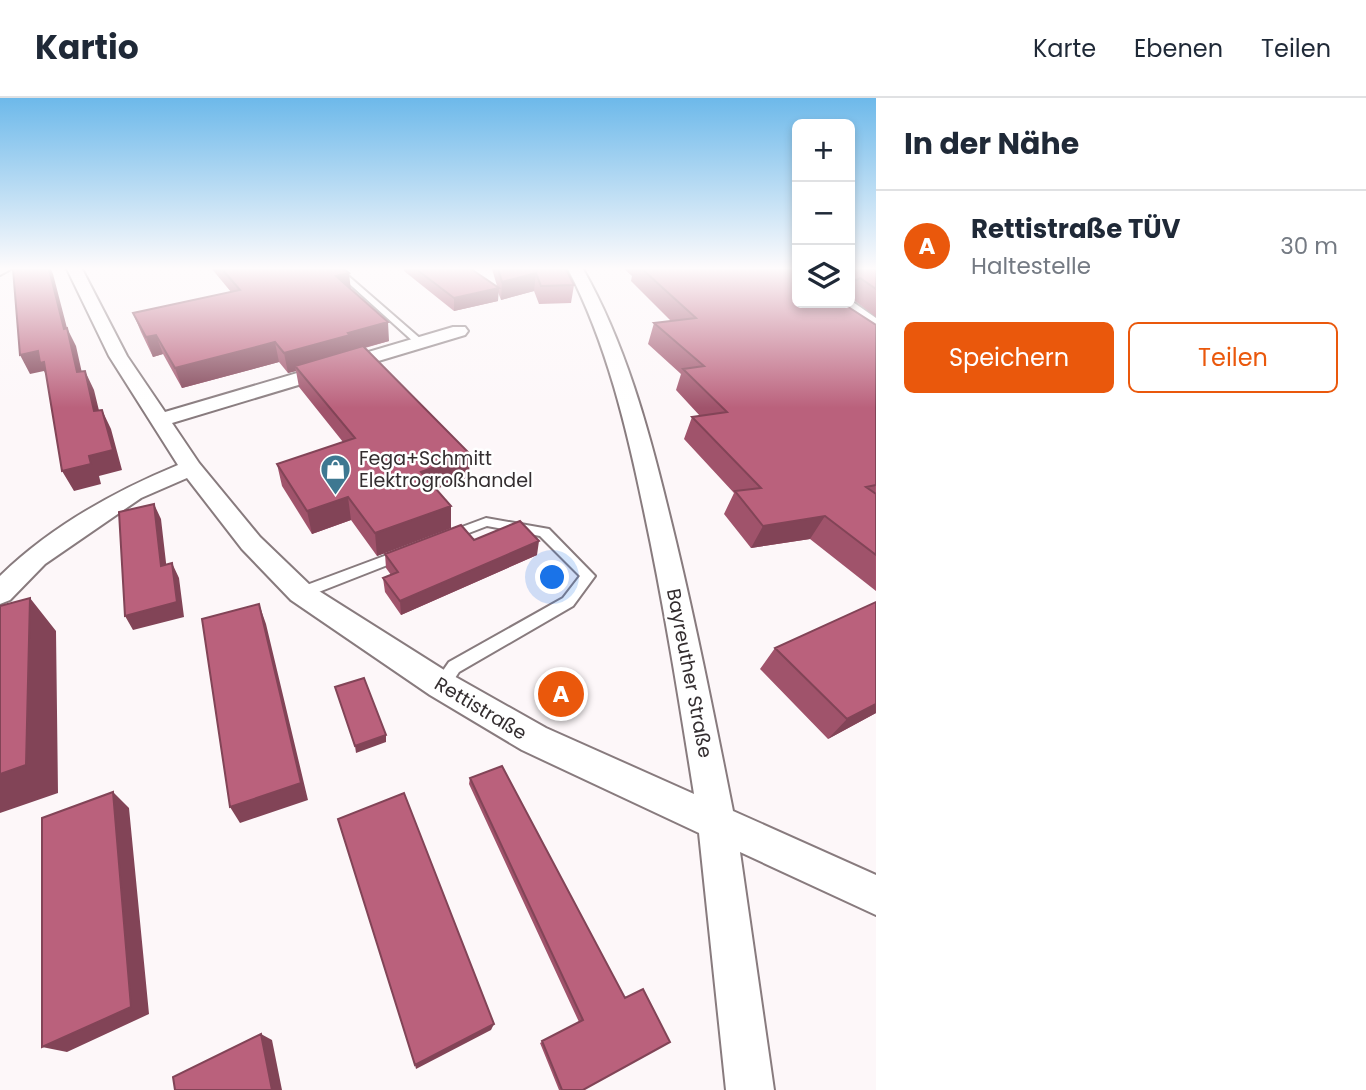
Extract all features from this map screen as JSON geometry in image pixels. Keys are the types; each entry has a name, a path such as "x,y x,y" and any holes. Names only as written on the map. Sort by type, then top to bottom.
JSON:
{"street":[{"name":"Rettistraße","path":"97,315 118,356 191,468 251,543 301,593 441,685 534,739 876,895"},
{"name":"Bayreuther Straße","path":"598,315 638,432 681,618 717,824 750,1090"},
{"path":"861,315 876,326"},
{"path":"159,420 459,331"},
{"path":"0,593 36,557 133,493 191,468"}],"lane":[{"path":"389,315 419,342"},
{"path":"436,541 486,522 544,532 588,576 568,602 454,667 441,685"},
{"path":"301,593 411,551"}],"building":[{"path":"17,315 61,315 64,329 67,328 77,372 85,371 94,411 102,410 113,450 89,456 91,464 62,471 44,362 40,363 38,351 20,355"},
{"path":"134,315 380,315 388,322 284,353 275,342 175,368 156,335 146,337"},
{"path":"693,315 861,315 876,325 876,485 866,487 876,494 876,555 825,516 763,526 735,491 761,488 692,417 727,412 683,369 704,366 654,323 696,318"},
{"path":"363,346 470,454 421,472 451,506 375,533 348,497 307,511 277,464 355,438 295,366"},
{"path":"154,504 161,566 172,563 177,602 125,616 119,512"},
{"path":"520,521 539,541 400,601 383,578 398,572 385,554 461,525 474,540"},
{"path":"30,598 26,765 0,774 0,606"},
{"path":"876,602 876,704 847,719 775,648"},
{"path":"259,604 301,783 230,807 202,619"},
{"path":"364,678 386,735 355,746 335,687"},
{"path":"502,766 625,998 643,989 670,1042 583,1090 562,1090 542,1041 583,1020 470,778"},
{"path":"113,792 131,1007 42,1047 42,818"},
{"path":"404,793 494,1024 415,1065 338,819"},
{"path":"261,1034 272,1090 175,1090 173,1077"}],"place":[{"name":"Fega+Schmitt Elektrogroßhandel","path":"336,496"},
{"name":"Rettistraße TÜV","path":"561,694"}]}
